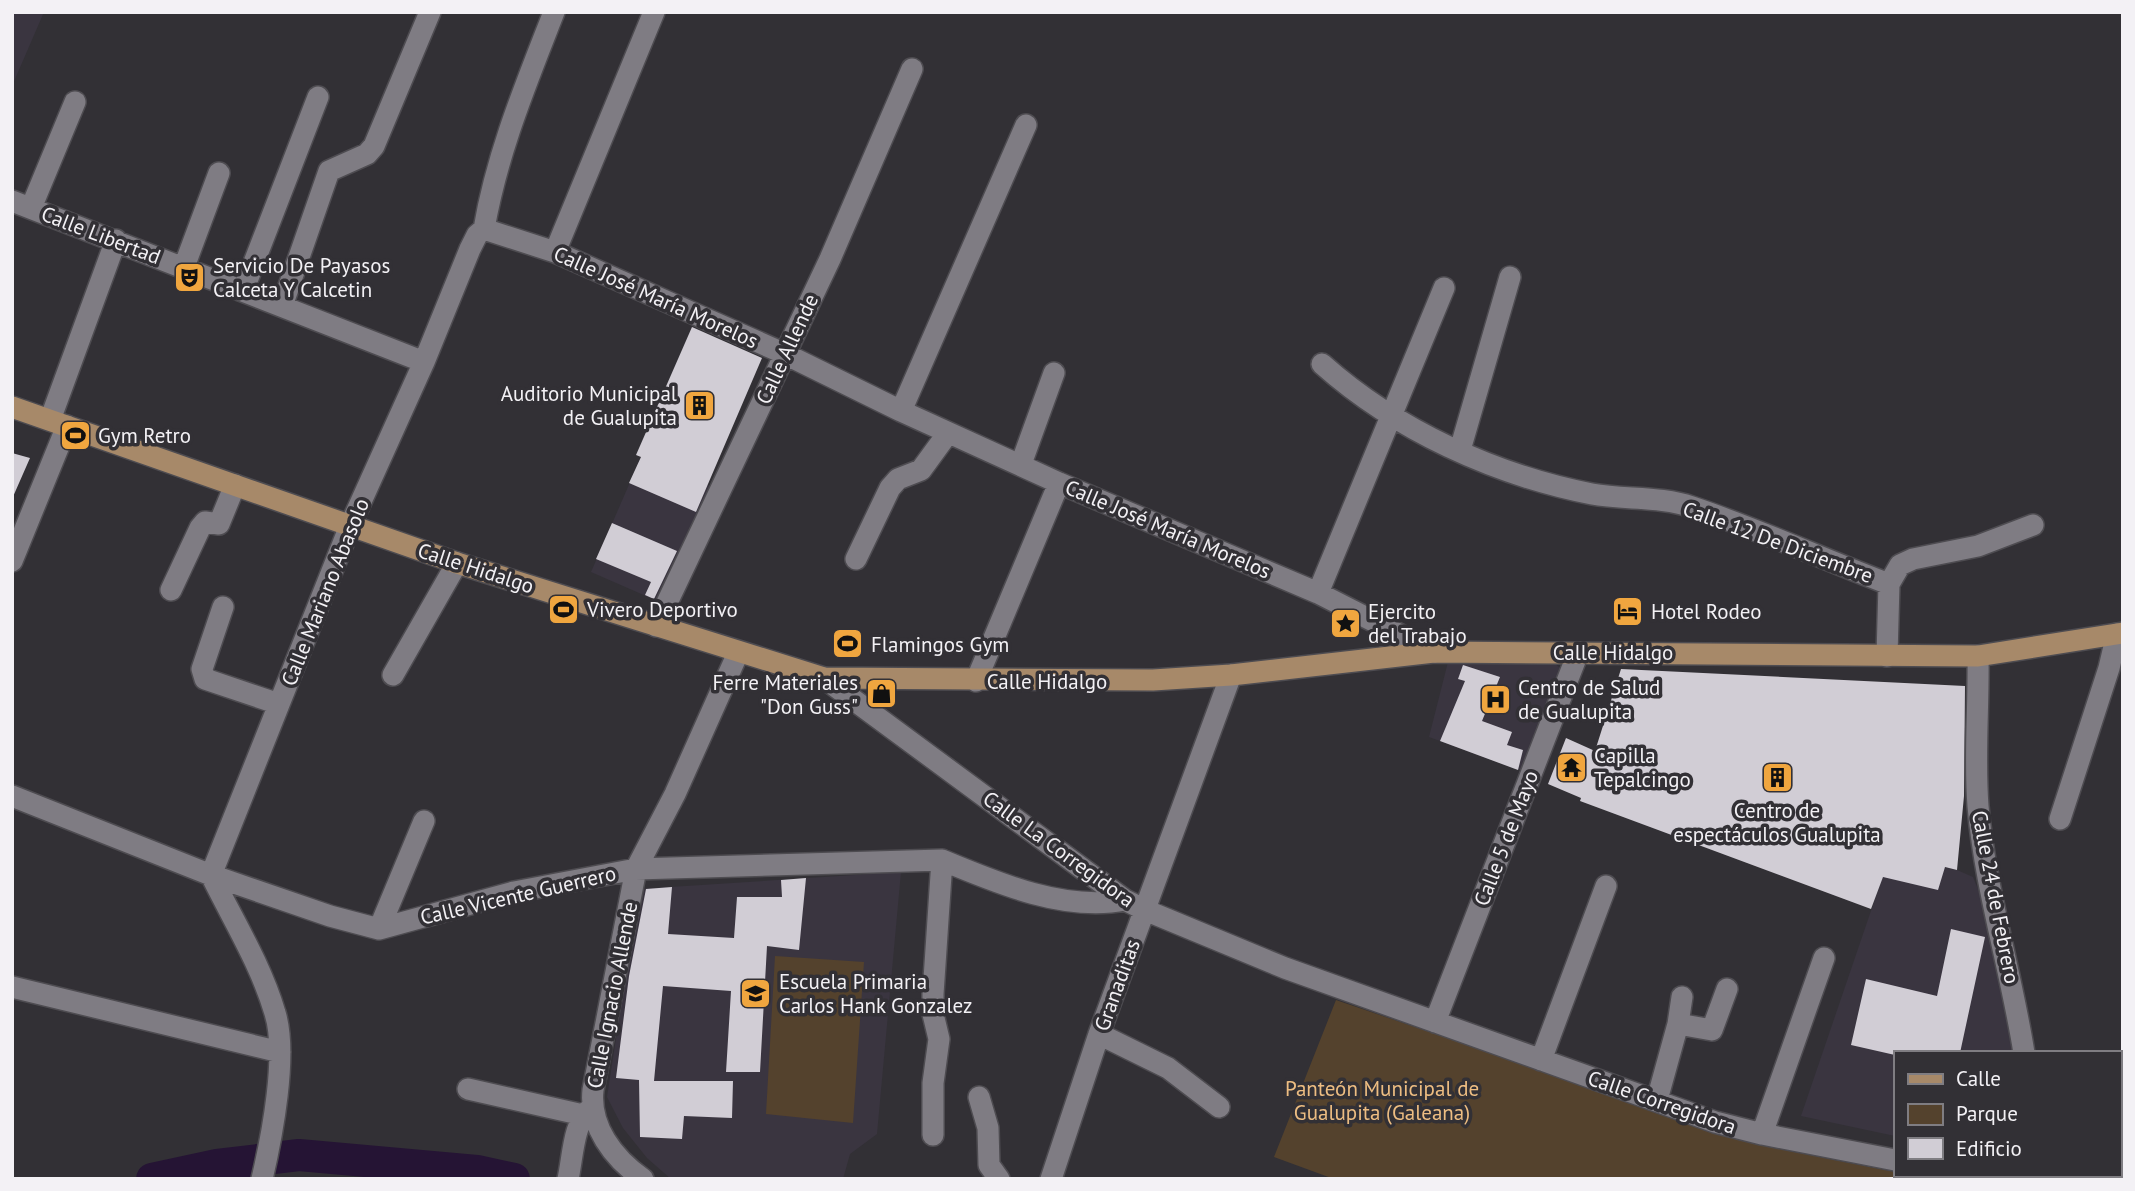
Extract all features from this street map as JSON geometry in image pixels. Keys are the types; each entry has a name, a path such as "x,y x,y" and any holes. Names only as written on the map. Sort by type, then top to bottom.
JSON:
{"main road":[{"name":"Calle Hidalgo","path":"12,407 457,563 824,678 1153,680 1231,675 1434,652 1978,656 2120,633"}],"street":[{"path":"282,306 329,171 367,154 374,146 430,12"},
{"name":"Calle Mariano Abasolo","path":"211,875 351,526 424,362 470,249 477,235 484,229 496,167 554,12"},
{"path":"555,252 654,12"},
{"name":"Calle Allende","path":"656,626 783,353 830,259 912,69"},
{"path":"243,291 318,97"},
{"path":"22,204 75,102"},
{"path":"901,411 1026,125"},
{"path":"184,267 219,173"},
{"name":"Calle Libertad","path":"22,204 424,362"},
{"name":"Calle José María Morelos","path":"484,229 555,252 783,353 901,411 1059,483 1318,593 1434,652"},
{"path":"12,561 116,240"},
{"path":"1460,450 1510,277"},
{"path":"1318,593 1444,288"},
{"name":"Calle 12 De Diciembre","path":"1322,364 1352,391 1391,415 1460,450 1536,480 1580,491 1689,506 1889,584"},
{"path":"1021,464 1054,373"},
{"path":"856,559 890,488 898,479 921,470 948,433"},
{"path":"976,681 1059,483"},
{"path":"171,590 200,528 205,522 219,524 235,485"},
{"path":"1887,656 1889,584 1894,571 1913,559 1978,546 2034,524"},
{"path":"393,675 457,563"},
{"path":"223,607 202,670 205,679 279,704"},
{"path":"2060,819 2120,633"},
{"name":"Calle Ignacio Allende","path":"569,1174 587,1112 636,869 675,794 738,653"},
{"name":"Calle 5 de Mayo","path":"1435,1022 1578,653"},
{"name":"Calle 24 de Febrero","path":"1978,656 1978,807 1990,886 2009,964 2024,1051"},
{"name":"Granaditas","path":"1051,1179 1099,1034 1231,675"},
{"name":"Calle La Corregidora","path":"824,678 1125,900 1284,968 1435,1022"},
{"path":"12,796 211,875 330,916 379,929 424,821"},
{"path":"933,1135 933,1083 939,1039 933,1014 933,994 942,860"},
{"name":"Calle Vicente Guerrero","path":"379,929 514,892 636,869 942,860 982,876 1073,901 1108,904 1125,900"},
{"path":"211,875 275,1013 280,1052 270,1144 262,1179"},
{"path":"1541,1060 1606,887"},
{"path":"1762,1134 1824,958"},
{"path":"12,987 280,1052"},
{"path":"1678,1024 1712,1030 1727,989"},
{"path":"1657,1100 1678,1024 1682,996"},
{"name":"Calle Corregidora","path":"1435,1022 1762,1134 1894,1160"},
{"path":"1099,1034 1168,1068 1219,1107"},
{"path":"468,1089 587,1112 601,1135 643,1179"},
{"path":"979,1097 988,1128 989,1165 999,1179"}],"shaded area":[{"path":"12,12 44,12 12,86"},
{"path":"641,457 712,487 662,603 591,572"},
{"name":"Centro de Salud de Gualupita","path":"1449,658 1549,658 1561,669 1525,772 1429,737"},
{"path":"1890,855 1957,870 1973,877 1989,916 2017,1051 1894,1051 1894,1136 1801,1116"},
{"name":"Escuela Primaria Carlos Hank Gonzalez","path":"901,872 877,1134 850,1154 843,1179 671,1179 647,1158 623,1128 607,1097 639,889"}],"green space":[{"path":"775,956 864,962 853,1123 766,1114"},
{"name":"Panteón Municipal de Gualupita (Galeana)","path":"1336,1000 1764,1146 1894,1172 1894,1176 1893,1179 1334,1179 1274,1157"}],"building":[{"name":"Auditorio Municipal de Gualupita","path":"692,327 762,358 696,512 629,483 641,457 636,455"},
{"path":"12,453 30,458 12,499"},
{"path":"612,523 677,551 654,599 645,595 651,582 596,559"},
{"path":"1463,665 1500,677 1482,721 1512,732 1507,745 1523,750 1518,770 1440,741 1465,681 1458,679"},
{"name":"Centro de espectáculos Gualupita","path":"1621,669 1965,686 1964,796 1957,870 1945,867 1938,890 1883,877 1871,909 1580,801 1581,798 1548,784 1566,738 1595,751"},
{"path":"806,878 799,950 767,946 760,1072 726,1072 731,991 663,986 654,1081 733,1081 732,1118 684,1116 682,1139 640,1137 639,1080 616,1078 629,976 646,889 672,887 668,934 734,938 737,897 782,897 781,880"},
{"path":"1951,929 1985,937 1960,1051 1894,1051 1894,1055 1851,1045 1866,979 1937,996"}],"waterway":[{"path":"152,1179 217,1165 299,1155 477,1171 514,1179"}],"place":[{"name":"Servicio De Payasos Calceta Y Calcetin","path":"190,277"},
{"name":"Auditorio Municipal de Gualupita","path":"700,405"},
{"name":"Gym Retro","path":"75,435"},
{"name":"Vivero Deportivo","path":"564,609"},
{"name":"Hotel Rodeo","path":"1628,611"},
{"name":"Ejercito del Trabajo","path":"1345,623"},
{"name":"Flamingos Gym","path":"848,644"},
{"name":"Ferre Materiales \"Don Guss\"","path":"881,694"},
{"name":"Centro de Salud de Gualupita","path":"1495,699"},
{"name":"Capilla Tepalcingo","path":"1571,767"},
{"name":"Centro de espectáculos Gualupita","path":"1777,778"},
{"name":"Escuela Primaria Carlos Hank Gonzalez","path":"756,993"}]}
